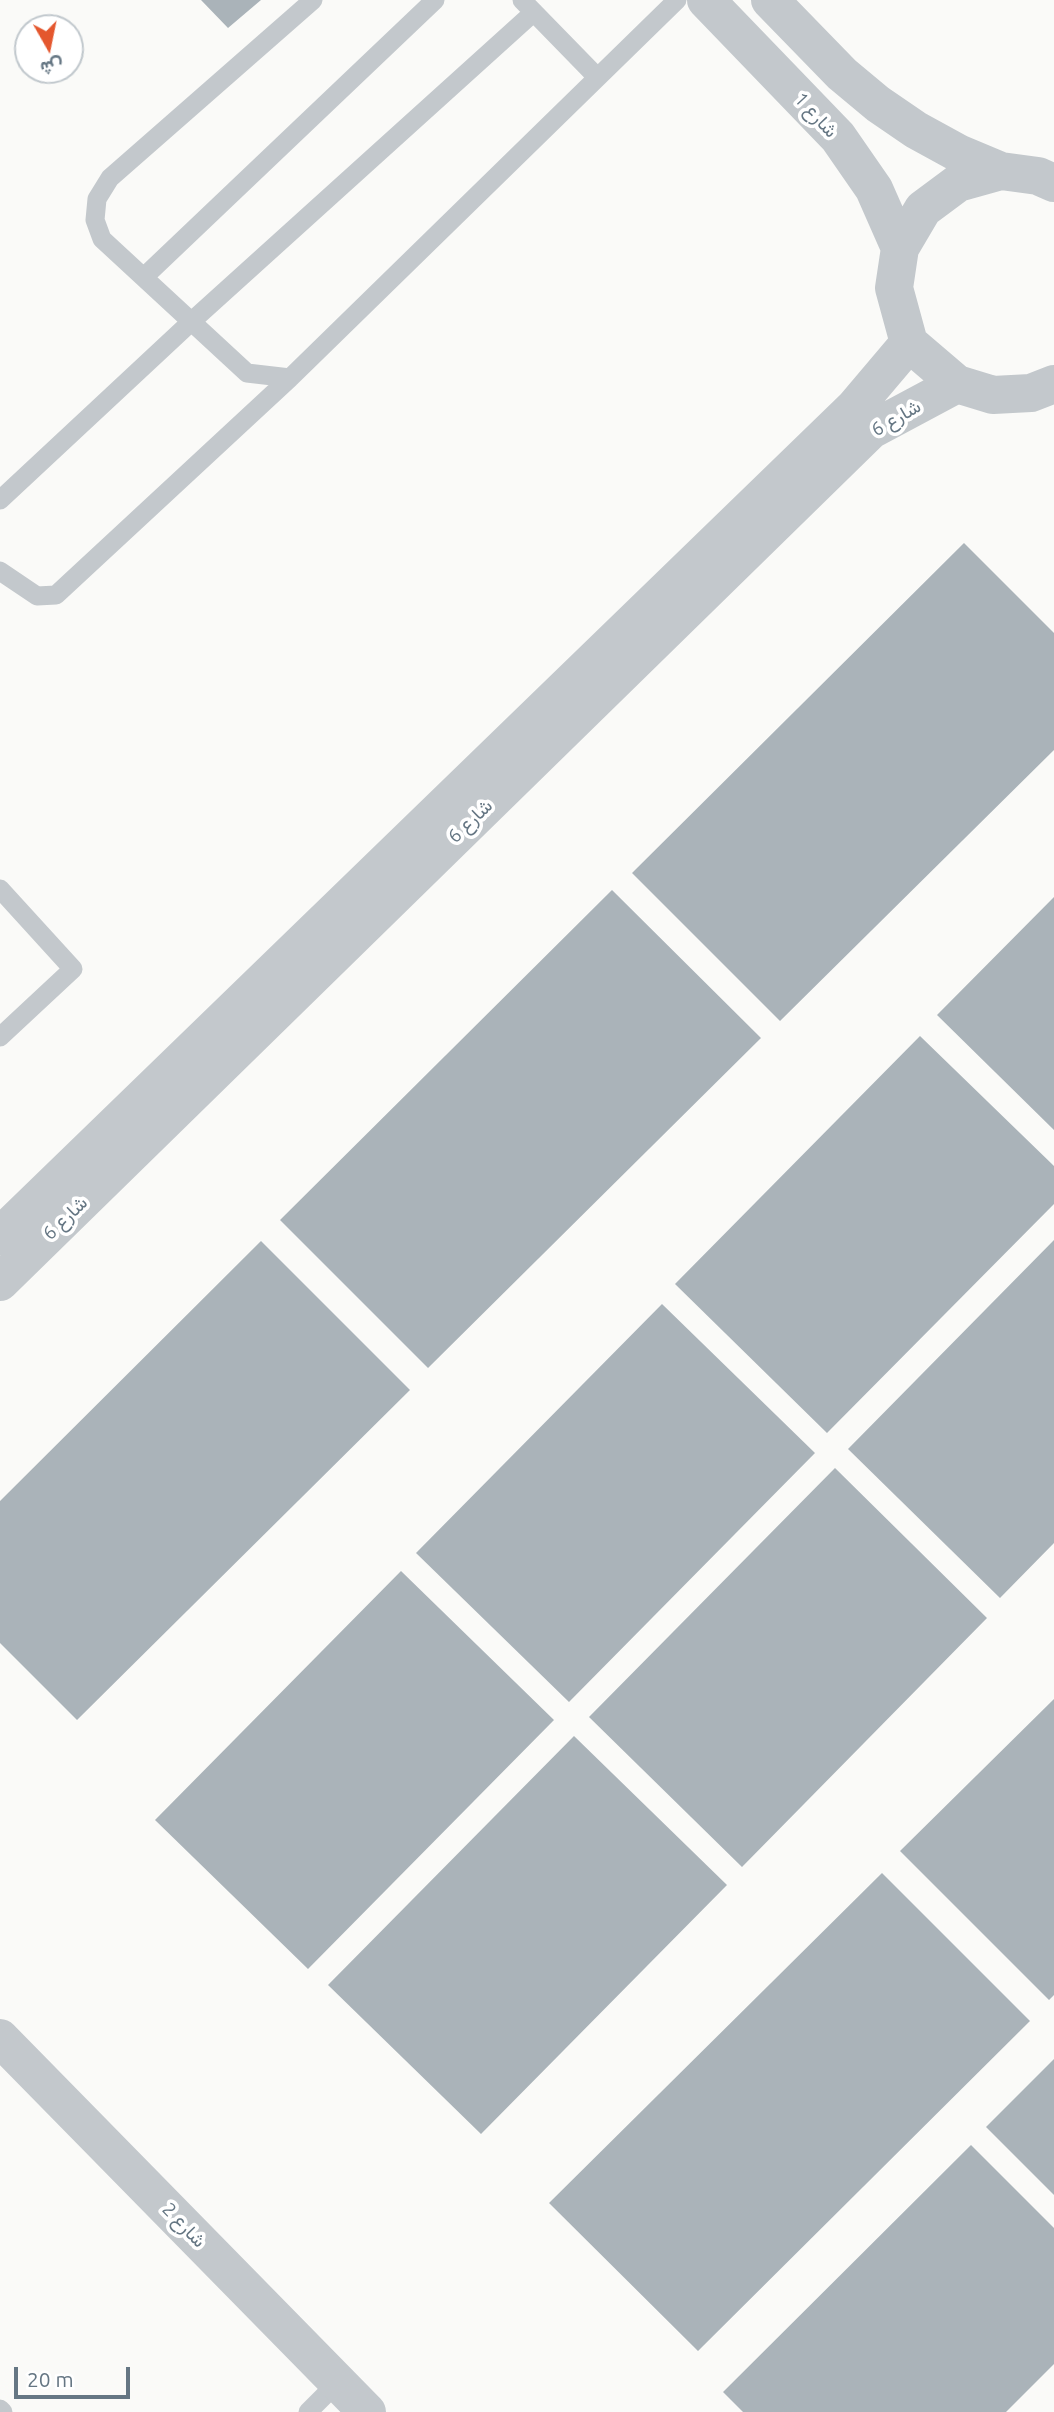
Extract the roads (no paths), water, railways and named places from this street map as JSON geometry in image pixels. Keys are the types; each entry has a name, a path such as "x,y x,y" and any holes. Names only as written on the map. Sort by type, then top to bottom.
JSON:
{"street":[{"name":"شارع 1","path":"706,0 845,145 874,189 900,248"},
{"path":"770,0 842,74 878,104 916,130 958,153 1001,171 1049,174"},
{"path":"1001,171 958,183 923,209 900,248 894,288 909,343 957,384 993,395 1046,392"},
{"name":"شارع 6","path":"0,1236 854,408 909,343"},
{"name":"شارع 6","path":"0,1282 871,430 957,384"},
{"name":"شارع 2","path":"0,2038 367,2412"}],"lane":[{"path":"290,378 247,373 102,239 95,220 97,199 110,178 313,0"},
{"path":"144,278 435,0"},
{"path":"0,571 37,597 56,595 290,378 677,0"},
{"path":"0,500 528,6 597,77"},
{"path":"0,889 73,969 0,1037"},
{"path":"308,2412 338,2382"}]}
